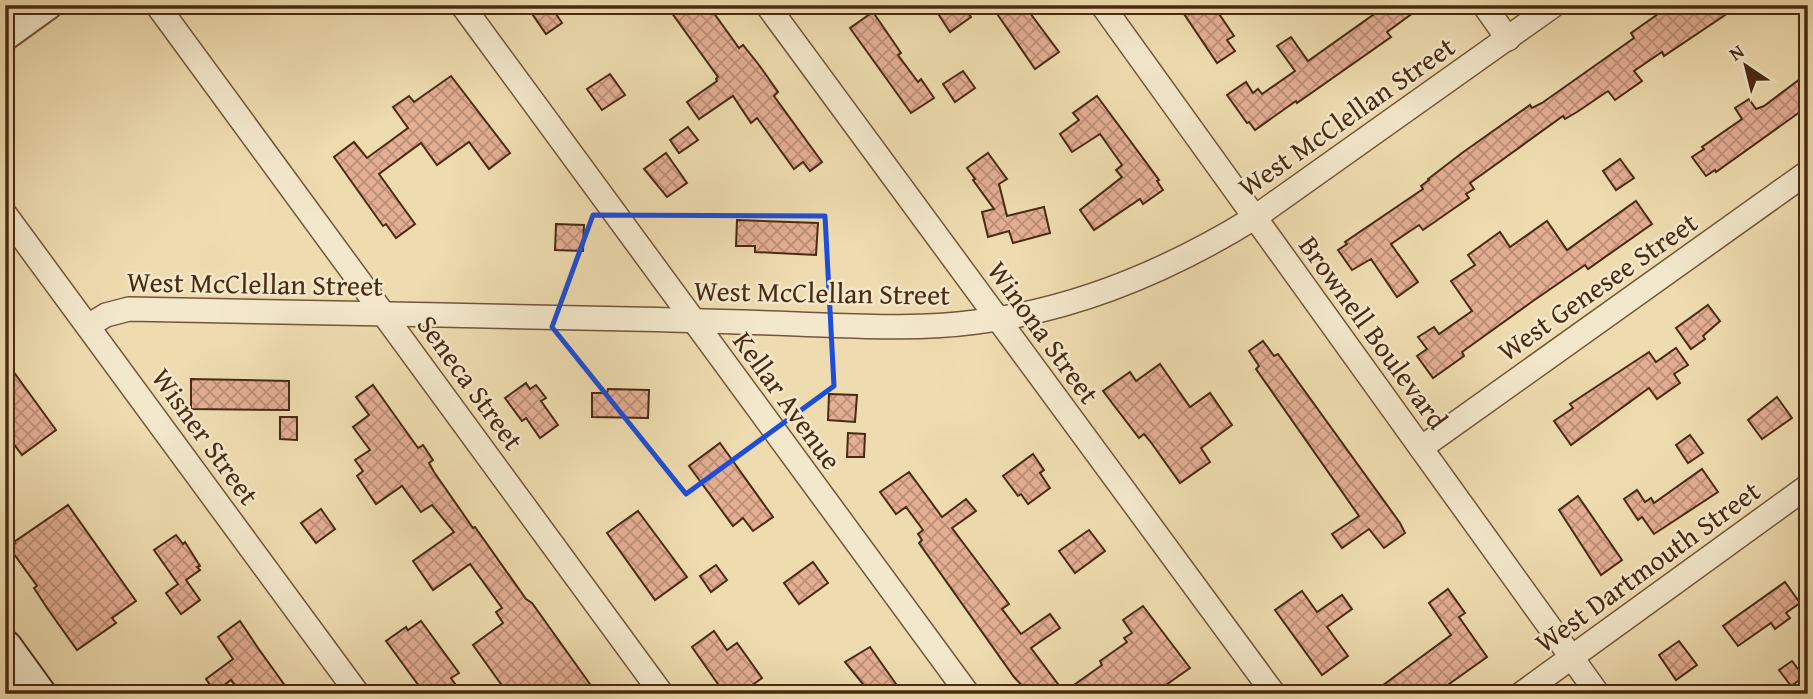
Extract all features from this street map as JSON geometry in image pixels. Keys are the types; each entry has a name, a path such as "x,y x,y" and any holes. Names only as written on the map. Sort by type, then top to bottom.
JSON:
{"main road":[{"path":"5,647 40,694"}],"street":[{"path":"5,36 48,5"},
{"name":"Seneca Street","path":"157,5 662,694"},
{"name":"Kellar Avenue","path":"462,5 968,694"},
{"name":"Winona Street","path":"767,5 1274,694"},
{"name":"Brownell Boulevard","path":"1102,5 1598,694"},
{"path":"1484,5 1508,39"},
{"name":"West McClellan Street","path":"88,327 109,313 129,309 693,320 897,327 998,319 1071,302 1130,282 1175,262 1254,218 1554,5"},
{"name":"West Genesee Street","path":"1421,447 1808,173"},
{"name":"Wisner Street","path":"5,214 358,694"},
{"name":"West Dartmouth Street","path":"1521,694 1808,486"}],"highlighted area":[{"path":"593,215 825,216 834,386 686,494 552,327"}],"building":[{"path":"526,5 550,5 562,23 546,34"},
{"path":"666,5 708,5 739,48 743,45 759,65 778,92 774,96 822,162 810,171 803,162 794,169 757,118 751,123 733,96 699,119 687,102 717,81 718,77"},
{"path":"946,5 963,5 971,17 950,32 937,12"},
{"path":"991,5 1024,5 1059,52 1035,69"},
{"path":"1178,5 1213,5 1234,36 1227,40 1235,51 1217,63"},
{"path":"1387,5 1424,5 1387,32 1391,37 1255,130 1227,95 1246,82 1253,93 1258,89 1262,94 1295,71 1277,46 1291,37 1308,61"},
{"path":"1671,5 1740,5 1664,56 1662,52 1634,71 1642,81 1615,100 1608,91 1565,119 1563,116 1470,183 1474,189 1466,194 1469,198 1423,230 1419,225 1391,244 1418,282 1397,297 1371,259 1352,270 1338,250 1347,244 1345,242 1423,189 1421,186 1428,179 1530,105 1532,108 1542,103 1634,38 1631,33"},
{"path":"873,12 901,53 898,55 918,82 921,79 934,98 911,113 850,28"},
{"path":"963,71 975,88 955,102 943,84"},
{"path":"1808,73 1808,114 1804,109 1716,172 1715,170 1706,176 1692,157 1742,119 1735,108 1749,99 1756,109 1764,106"},
{"path":"610,74 625,95 602,110 587,89"},
{"path":"451,76 510,153 489,169 469,142 437,165 421,143 379,174 415,224 396,238 386,224 383,226 334,157 354,142 367,158 408,128 393,107 409,96 414,102"},
{"path":"1097,96 1159,180 1157,181 1163,190 1143,204 1140,199 1094,230 1080,210 1122,177 1116,170 1122,165 1100,134 1072,152 1060,134 1079,120 1073,113"},
{"path":"688,127 698,140 679,153 670,140"},
{"path":"666,153 687,183 667,197 644,169"},
{"path":"988,153 1007,179 999,184 1007,216 1044,207 1050,233 1013,243 1009,231 988,237 982,212 994,209 967,168"},
{"path":"1620,159 1634,178 1616,190 1603,171"},
{"path":"1636,201 1652,224 1588,269 1585,265 1533,301 1462,352 1464,356 1433,378 1417,356 1427,349 1418,337 1434,327 1439,334 1472,311 1451,281 1475,265 1468,255 1500,232 1510,247 1547,221 1567,250"},
{"path":"737,220 818,223 816,255 755,252 755,246 736,246"},
{"path":"556,224 584,225 583,251 555,250"},
{"path":"1708,305 1720,321 1703,336 1705,339 1691,349 1676,328"},
{"path":"1263,341 1274,356 1278,354 1400,523 1405,533 1384,548 1369,529 1342,548 1332,534 1359,516 1256,369 1259,366 1249,351"},
{"path":"1676,348 1688,365 1674,374 1680,383 1657,399 1649,388 1571,445 1554,421 1573,408 1570,404 1649,352 1656,362"},
{"path":"5,360 56,430 22,455 5,432"},
{"path":"1160,364 1190,407 1210,393 1232,425 1201,448 1210,462 1180,483 1150,441 1144,434 1139,438 1103,391 1130,372 1136,381"},
{"path":"191,379 289,381 289,410 191,409"},
{"path":"526,383 530,389 536,385 546,398 541,401 558,425 540,438 526,418 522,421 505,398"},
{"path":"373,385 418,448 423,445 433,460 429,463 434,472 473,528 475,527 526,599 532,603 597,694 508,694 473,645 503,623 496,612 502,608 470,564 433,590 413,561 454,532 432,505 421,512 402,486 376,504 357,476 363,471 355,460 370,450 353,427 369,415 356,397"},
{"path":"608,389 649,390 648,418 592,417 592,393 607,393"},
{"path":"829,394 857,395 855,422 828,420"},
{"path":"1777,397 1792,418 1762,439 1748,420"},
{"path":"280,417 297,417 297,440 280,439"},
{"path":"848,433 865,434 864,457 847,457"},
{"path":"1690,435 1703,453 1688,463 1676,445"},
{"path":"720,443 773,517 753,531 743,518 733,526 689,466"},
{"path":"1033,454 1044,470 1040,473 1050,488 1028,504 1021,494 1018,496 1003,476"},
{"path":"1702,469 1718,492 1654,534 1642,517 1638,520 1624,499 1637,490 1645,502 1651,498 1654,503"},
{"path":"909,472 942,517 966,499 976,511 952,528 1009,604 1002,609 1021,634 1050,614 1060,628 1031,648 1064,692 1102,665 1100,661 1127,642 1124,638 1132,633 1123,620 1143,606 1190,668 1153,694 1030,694 1014,677 919,543 922,540 918,534 923,530 906,507 896,514 880,492"},
{"path":"1578,496 1622,560 1601,575 1559,510"},
{"path":"68,505 136,601 112,618 116,623 77,650 9,547"},
{"path":"321,509 335,529 316,543 301,523"},
{"path":"638,511 687,577 655,600 607,533"},
{"path":"1089,530 1105,551 1075,573 1059,551"},
{"path":"176,535 183,544 185,542 200,566 197,567 200,570 186,580 200,600 181,614 166,593 178,584 154,550"},
{"path":"813,562 828,583 799,604 784,583"},
{"path":"716,565 727,580 711,592 700,576"},
{"path":"1785,582 1800,603 1786,613 1790,618 1775,629 1771,623 1738,646 1723,626"},
{"path":"1448,589 1465,613 1459,617 1487,657 1435,694 1371,694 1451,635 1429,603"},
{"path":"1302,591 1317,612 1342,595 1352,609 1327,627 1348,656 1322,675 1275,610"},
{"path":"240,621 291,694 241,694 231,680 215,692 206,679 233,659 218,637"},
{"path":"421,621 459,673 451,678 462,694 425,694 386,641 406,627 408,630"},
{"path":"714,631 727,650 737,643 762,678 740,694 725,694 692,647"},
{"path":"1679,641 1697,665 1676,680 1659,655"},
{"path":"870,647 903,694 871,694 845,662"},
{"path":"1792,661 1804,677 1791,686 1779,670"}]}
